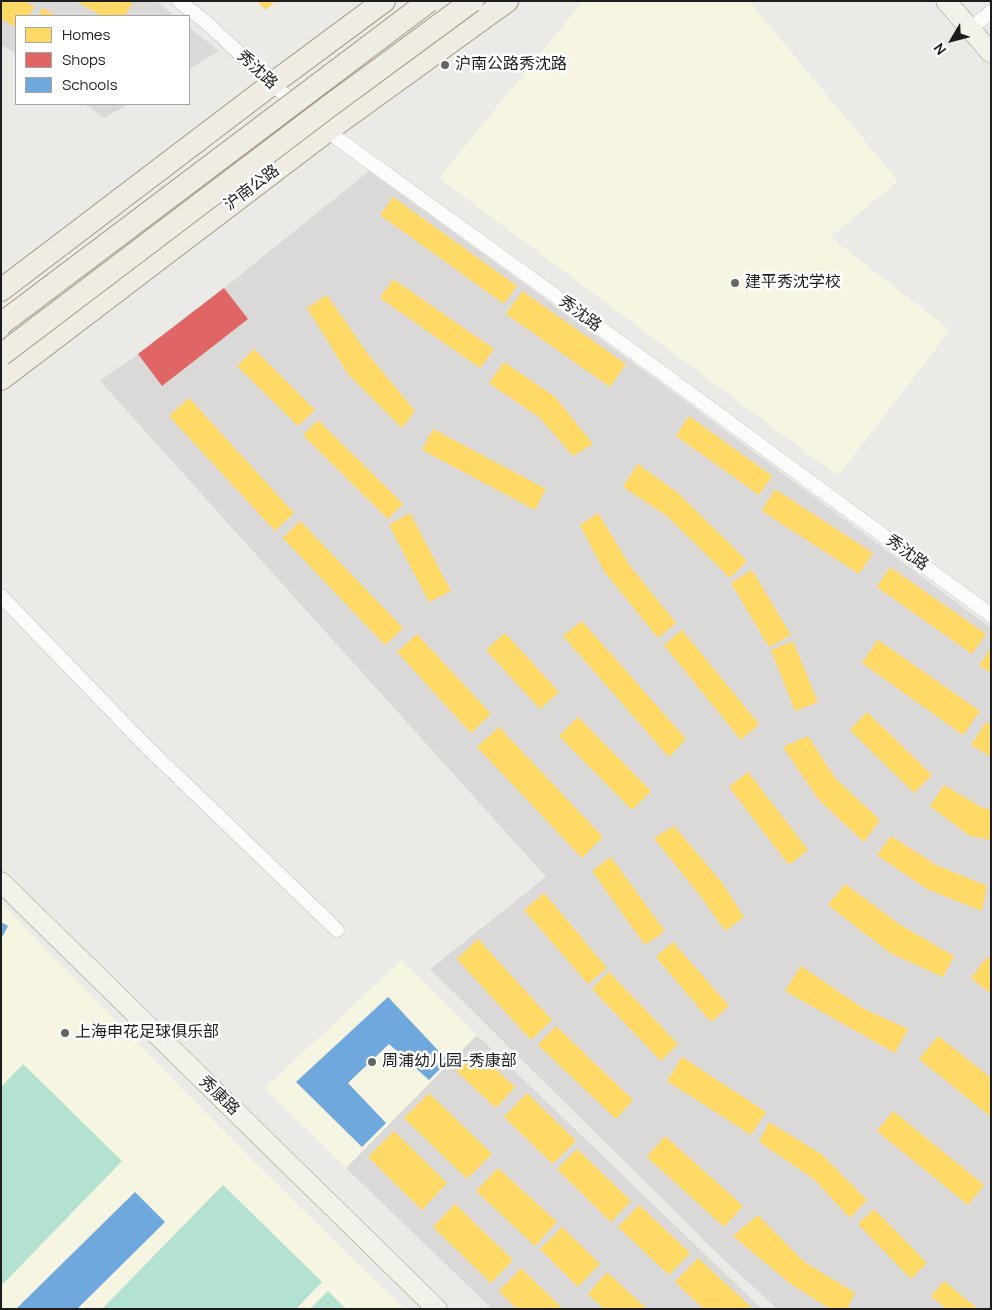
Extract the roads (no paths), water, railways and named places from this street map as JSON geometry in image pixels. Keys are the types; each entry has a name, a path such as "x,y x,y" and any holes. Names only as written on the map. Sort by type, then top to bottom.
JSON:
{"main road":[{"path":"1,290 384,1"},
{"path":"1,324 429,1"},
{"path":"1,356 328,107 472,1"},
{"name":"沪南公路","path":"1,380 327,131 507,1"}],"street":[{"name":"秀沈路","path":"180,1 327,131 661,372 991,615"},
{"path":"946,1 991,53"},
{"path":"970,29 991,12"},
{"path":"1,596 145,745 337,930"},
{"name":"秀康路","path":"1,882 437,1309"}],"place":[{"name":"沪南公路秀沈路","path":"445,65"},
{"name":"建平秀沈学校","path":"735,283"},
{"name":"上海申花足球俱乐部","path":"65,1033"},
{"name":"周浦幼儿园-秀康部","path":"372,1062"}]}
